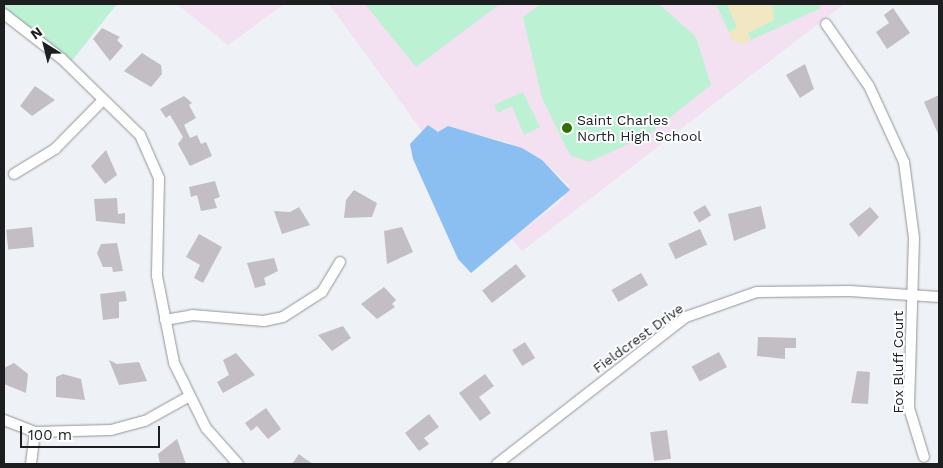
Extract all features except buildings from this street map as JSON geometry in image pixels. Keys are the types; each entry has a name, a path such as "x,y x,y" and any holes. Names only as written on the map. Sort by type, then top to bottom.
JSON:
{"street":[{"path":"4,14 62,59 140,135 159,178 157,276 165,320 188,397 206,428 238,464"},
{"name":"Fox Bluff Court","path":"826,24 869,86 904,162 913,202 909,408 924,457"},
{"path":"14,174 56,149 103,100"},
{"path":"165,320 192,315 264,321 283,317 322,292 340,262"},
{"name":"Fieldcrest Drive","path":"497,464 686,317 757,292 850,291 939,297"},
{"path":"4,420 35,432 111,430 145,421 188,397"},
{"path":"31,464 35,432"}],"shaded area":[{"path":"177,4 284,4 228,45"},
{"name":"Saint Charles North High School","path":"329,4 844,4 522,251 512,239 562,200 569,185 542,160 509,143 448,127 439,132 422,131"}],"green space":[{"path":"4,4 117,4 71,62 4,9"},
{"path":"365,4 500,4 416,67"},
{"path":"541,4 659,4 696,37 711,85 648,135 589,162 570,155 542,98 523,17"},
{"path":"716,4 819,4 821,8 742,44 733,41"},
{"path":"523,92 540,127 524,135 512,106 498,113 494,105"}],"sand":[{"path":"727,4 772,4 774,20 748,33 751,40 742,44 733,41 729,32 737,28"}],"water":[{"path":"428,125 438,132 448,126 522,148 542,160 570,190 471,273 458,259 413,159 410,144"}],"place":[{"name":"Saint Charles North High School","path":"567,128"}]}
